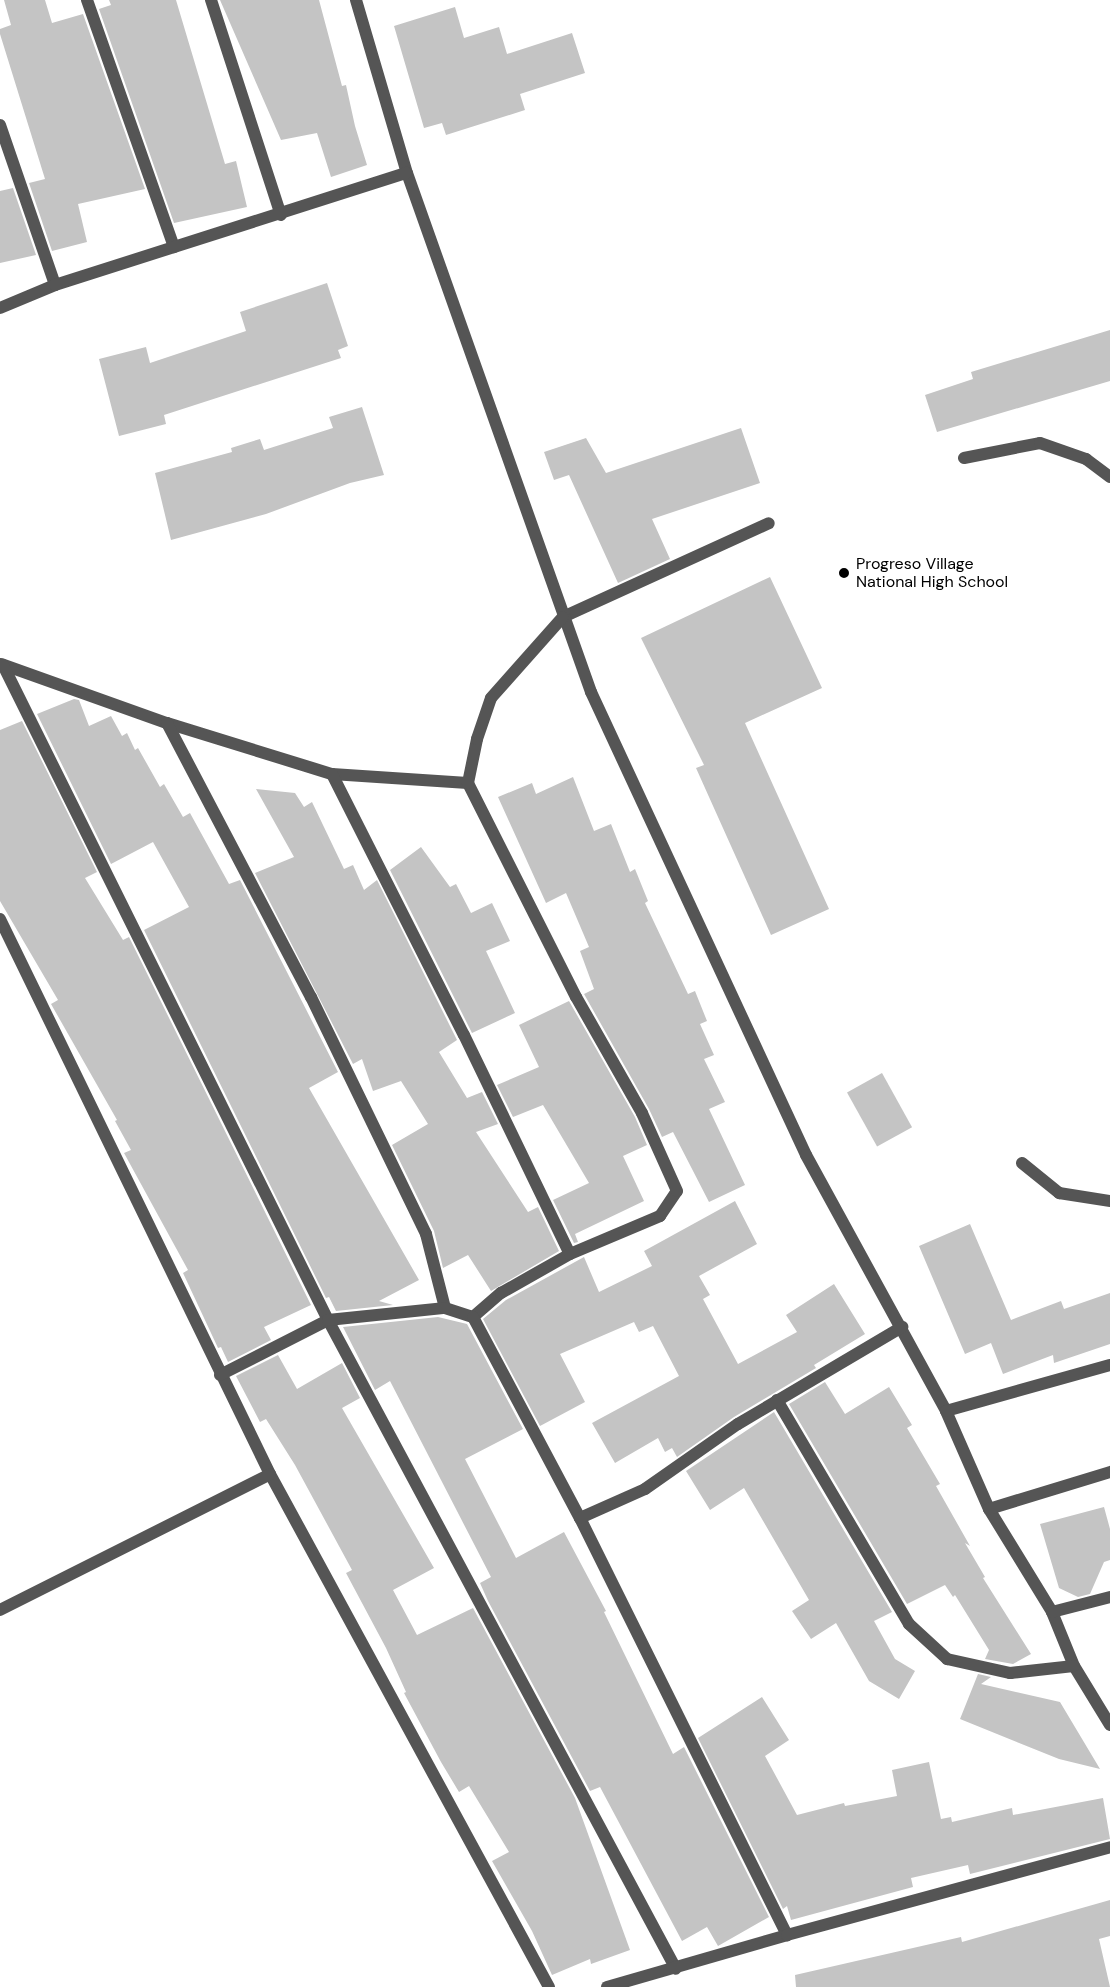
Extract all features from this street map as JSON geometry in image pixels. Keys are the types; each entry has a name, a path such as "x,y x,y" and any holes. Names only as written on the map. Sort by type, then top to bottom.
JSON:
{"street":[{"path":"87,0 174,247"},
{"path":"211,0 281,215"},
{"path":"356,0 407,173 591,692 806,1155 946,1411 989,1509 1052,1612 1074,1666 1110,1725"},
{"path":"0,125 55,285"},
{"path":"0,308 55,285 281,215 407,173"},
{"path":"964,458 1040,444 1086,459 1110,477"},
{"path":"473,1317 501,1293 570,1254 660,1216 677,1191 673,1176 642,1113 576,997 468,783 477,739 490,698 563,617 769,523"},
{"path":"1,664 167,723 332,774 468,783"},
{"path":"1,664 328,1320 676,1969"},
{"path":"167,723 311,997 421,1224 445,1308"},
{"path":"332,774 464,1035 570,1254"},
{"path":"0,919 270,1474 549,1987"},
{"path":"1022,1163 1059,1193 1110,1201"},
{"path":"220,1375 328,1320 445,1308 473,1317 580,1518 787,1935"},
{"path":"580,1518 645,1490 709,1443 777,1400 902,1327"},
{"path":"946,1411 1110,1365"},
{"path":"777,1400 909,1624 947,1659 1010,1673 1074,1666"},
{"path":"989,1509 1110,1472"},
{"path":"0,1610 270,1474"},
{"path":"1052,1612 1110,1597"},
{"path":"607,1987 676,1969 787,1935 1110,1847"}],"building":[{"path":"4,0 45,0 52,23 83,14 145,189 78,204 87,242 52,251 29,183 45,179 0,34 0,29 11,25"},
{"path":"109,0 176,0 225,164 236,161 247,207 174,223 99,9 111,5"},
{"path":"220,0 319,0 342,86 346,85 367,165 331,177 317,133 281,140"},
{"path":"455,7 464,38 499,27 507,54 572,33 585,73 520,94 525,110 446,135 442,123 424,128 394,26"},
{"path":"13,188 36,255 0,263 0,191"},
{"path":"327,283 348,346 338,350 341,358 164,415 166,424 119,436 99,359 146,347 150,363 246,331 240,312"},
{"path":"1110,330 1110,381 937,432 925,395 973,379 971,372"},
{"path":"362,407 384,475 350,483 266,514 171,540 155,473 232,452 231,448 260,439 264,450 333,428 329,417"},
{"path":"741,428 760,483 652,519 670,559 618,583 569,475 554,480 544,452 586,438 606,473"},
{"path":"770,577 822,688 745,723 829,909 771,935 696,768 704,765 641,638"},
{"path":"74,699 79,700 89,726 111,716 122,736 127,733 135,750 138,748 160,787 164,784 183,817 190,813 229,884 240,880 338,1072 309,1088 419,1280 379,1301 393,1305 336,1311 329,1297 326,1298 144,930 189,907 153,842 111,864 37,714"},
{"path":"22,721 97,872 85,878 123,940 129,937 311,1305 264,1327 271,1340 228,1362 221,1347 218,1348 183,1273 188,1270 124,1153 131,1150 115,1121 117,1120 51,1004 58,1000 0,901 0,730"},
{"path":"573,777 594,831 611,824 630,872 635,869 648,901 645,903 688,994 695,991 707,1021 700,1024 714,1055 704,1059 725,1102 709,1109 745,1185 709,1202 673,1132 662,1137 649,1109 584,994 594,989 580,951 589,947 566,893 546,903 498,797 532,783 536,794"},
{"path":"256,789 295,793 304,807 312,802 344,869 353,865 364,890 377,880 457,1040 439,1052 467,1098 482,1092 498,1124 476,1132 528,1212 538,1207 559,1251 491,1291 468,1255 443,1268 434,1231 392,1145 428,1124 401,1081 373,1091 362,1059 353,1064 255,873 294,857"},
{"path":"421,847 450,887 456,884 471,913 492,903 510,941 486,951 515,1013 472,1033 390,870"},
{"path":"569,1001 635,1117 647,1145 623,1156 644,1201 575,1234 578,1242 574,1243 553,1200 589,1183 543,1105 513,1117 497,1085 539,1067 519,1025"},
{"path":"882,1073 912,1127 877,1147 847,1092"},
{"path":"735,1201 757,1244 699,1276 710,1295 703,1299 738,1364 797,1332 786,1315 834,1284 865,1334 814,1365 816,1368 734,1417 677,1457 672,1448 665,1452 658,1438 615,1463 592,1423 679,1376 653,1326 639,1332 634,1322 560,1354 585,1402 540,1426 483,1319 506,1300 584,1257 599,1292 652,1266 644,1251"},
{"path":"970,1224 1011,1320 1061,1301 1064,1309 1110,1293 1110,1344 1054,1363 1053,1355 1003,1374 991,1343 965,1354 919,1246"},
{"path":"438,1317 467,1324 523,1429 465,1459 516,1558 564,1532 606,1611 604,1612 673,1754 684,1747 769,1917 718,1946 707,1927 682,1941 600,1787 590,1791 488,1601 480,1583 491,1577 390,1381 375,1390 343,1327"},
{"path":"278,1355 297,1389 342,1363 360,1398 342,1408 434,1568 393,1590 417,1635 473,1608 575,1798 630,1950 591,1964 590,1959 552,1975 532,1931 492,1861 509,1852 469,1786 459,1792 441,1762 404,1693 406,1692 386,1648 346,1573 352,1570 295,1465 266,1419 260,1422 236,1376"},
{"path":"825,1382 845,1414 889,1387 912,1425 907,1428 940,1484 936,1486 970,1546 965,1543 985,1577 983,1578 1031,1654 1013,1664 985,1659 989,1650 955,1595 953,1597 945,1585 907,1604 789,1404"},
{"path":"774,1412 892,1612 874,1621 895,1659 915,1671 899,1699 869,1681 836,1623 811,1639 792,1611 809,1600 744,1488 710,1510 686,1471"},
{"path":"1104,1507 1110,1529 1110,1560 1104,1562 1090,1594 1078,1597 1059,1588 1040,1524"},
{"path":"978,1674 991,1677 981,1684 1060,1702 1100,1769 1059,1759 960,1719"},
{"path":"762,1697 789,1740 765,1756 797,1815 844,1803 845,1806 897,1796 892,1770 929,1762 941,1819 951,1817 952,1822 1012,1808 1013,1815 1103,1798 1110,1839 970,1874 968,1865 911,1878 913,1887 791,1920 787,1906 783,1909 698,1738"},
{"path":"1110,1900 1110,1936 1099,1939 1110,1987 796,1987 795,1975 961,1937 962,1942"}],"place":[{"name":"Progreso Village National High School","path":"844,573"}]}
